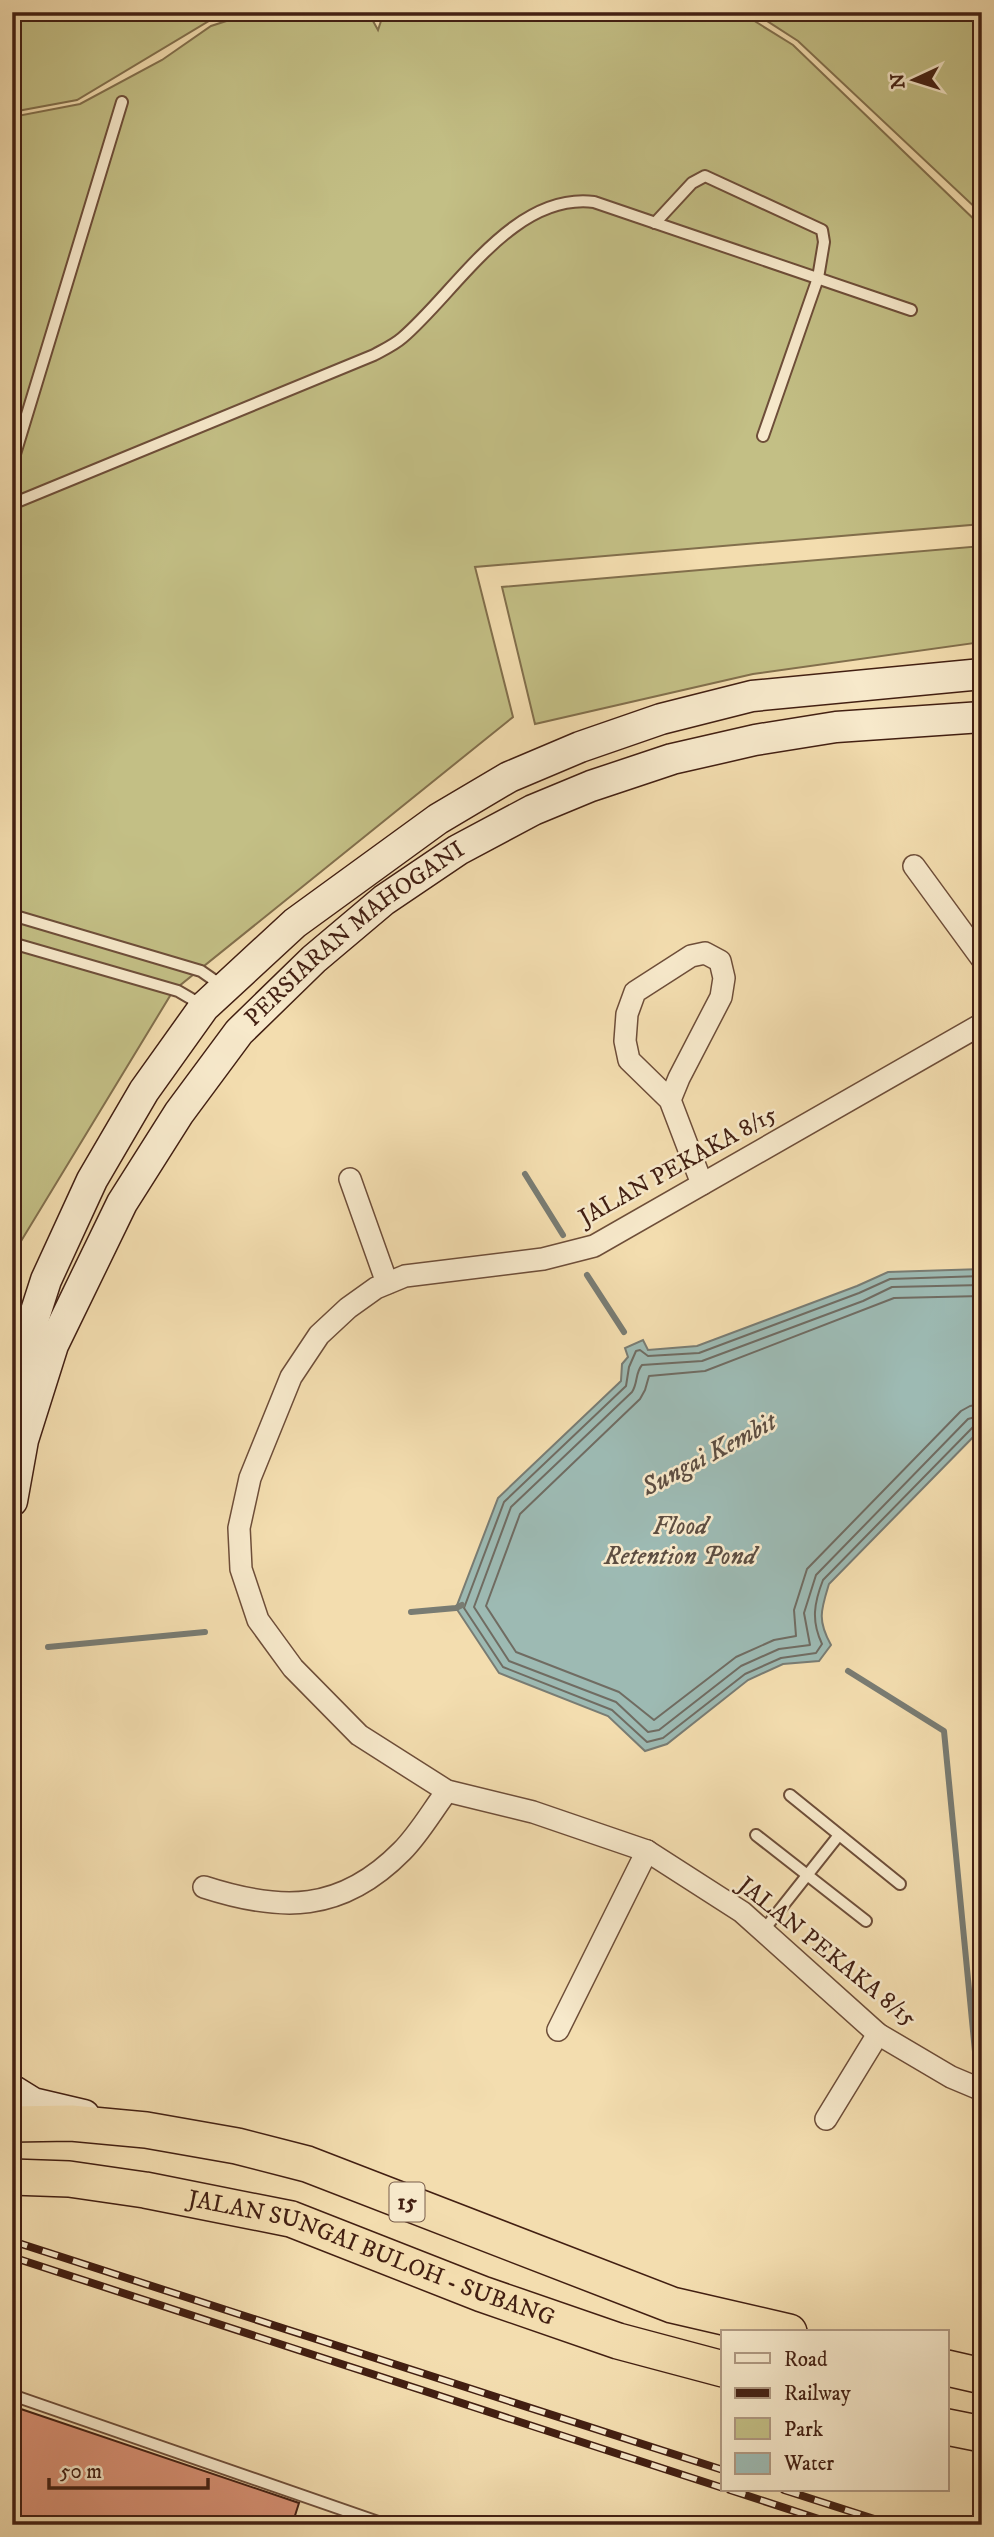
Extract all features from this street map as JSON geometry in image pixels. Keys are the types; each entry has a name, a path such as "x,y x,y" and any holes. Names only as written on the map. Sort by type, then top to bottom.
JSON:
{"highway":[{"name":"15","path":"12,2123 71,2123 146,2130 236,2146 307,2164 672,2305 780,2330"},
{"name":"JALAN SUNGAI BULOH - SUBANG","path":"12,2177 69,2179 145,2190 291,2219 482,2294 618,2341 721,2369"},
{"path":"948,2368 982,2376"},
{"path":"948,2427 982,2434"}],"main road":[{"name":"PERSIARAN MAHOGANI","path":"12,1386 46,1280 99,1169 144,1091 215,997 295,923 438,819 509,777 580,747 661,719 752,696 982,674"},
{"path":"929,719 943,711 982,702"},
{"name":"PERSIARAN MAHOGANI","path":"12,1501 23,1440 53,1345 122,1203 179,1113 239,1032 314,959 384,900 458,850 533,810 591,786 672,759 755,740 836,727 982,717"},
{"path":"12,1328 46,1280"},
{"path":"12,2090 33,2103 146,2130"}],"street":[{"path":"914,866 982,959"},
{"path":"670,1100 721,997 724,978 720,961 705,953 691,956 635,992 627,1014 625,1041 629,1060 670,1100 702,1184"},
{"name":"JALAN PEKAKA 8/15","path":"982,1024 594,1246 543,1259 405,1276 376,1288 348,1308 319,1335 291,1377 250,1478 239,1528 241,1569 258,1620 293,1668 359,1735 447,1791 533,1812 647,1852 742,1912 878,2034 951,2077 982,2090"},
{"path":"350,1179 387,1283"},
{"path":"204,1887 243,1900 295,1904 331,1897 366,1882 403,1850 447,1791"},
{"path":"558,2030 647,1852"},
{"path":"826,2119 878,2034"},
{"path":"948,2439 982,2450"}],"lane":[{"path":"12,464 122,102"},
{"path":"655,223 692,183 705,176 822,230 824,242 818,278 763,436"},
{"path":"12,504 374,355 401,339 515,224 552,206 576,199 594,202 911,310"},
{"path":"12,915 201,971 215,997"},
{"path":"12,943 178,991 215,997"},
{"path":"790,1795 900,1884"},
{"path":"756,1835 866,1921"},
{"path":"764,1931 839,1835"},
{"path":"12,2395 387,2525"}],"green space":[{"path":"12,12 240,12 209,21 77,100 12,112"},
{"path":"254,12 368,12 378,30 384,12 740,12 793,45 982,227 982,524 475,567 513,717 173,991 12,1256 12,117 80,104 162,60 211,26"},
{"path":"753,12 982,12 982,214 798,41"},
{"path":"982,546 982,642 753,674 535,724 502,587"}],"water":[{"name":"Flood Retention Pond","path":"982,1269 982,1428 829,1584 822,1622 831,1645 819,1661 783,1664 748,1680 667,1744 645,1751 608,1716 499,1673 456,1608 498,1498 621,1381 622,1364 628,1357 625,1348 643,1340 648,1350 697,1346 888,1272"}],"building":[{"path":"12,2406 299,2503 292,2525 12,2525"}],"waterway":[{"path":"525,1174 563,1235"},
{"path":"587,1275 624,1332"},
{"name":"Sungai Kembit","path":"411,1612 456,1608 462,1605"},
{"name":"Sungai Kembit","path":"48,1647 205,1632"},
{"path":"848,1671 944,1731 976,2062"},
{"path":"981,2116 982,2126"}],"railway":[{"path":"12,2241 721,2469"},
{"path":"12,2257 721,2487"},
{"path":"736,2492 837,2525"},
{"path":"790,2492 893,2525"}]}
